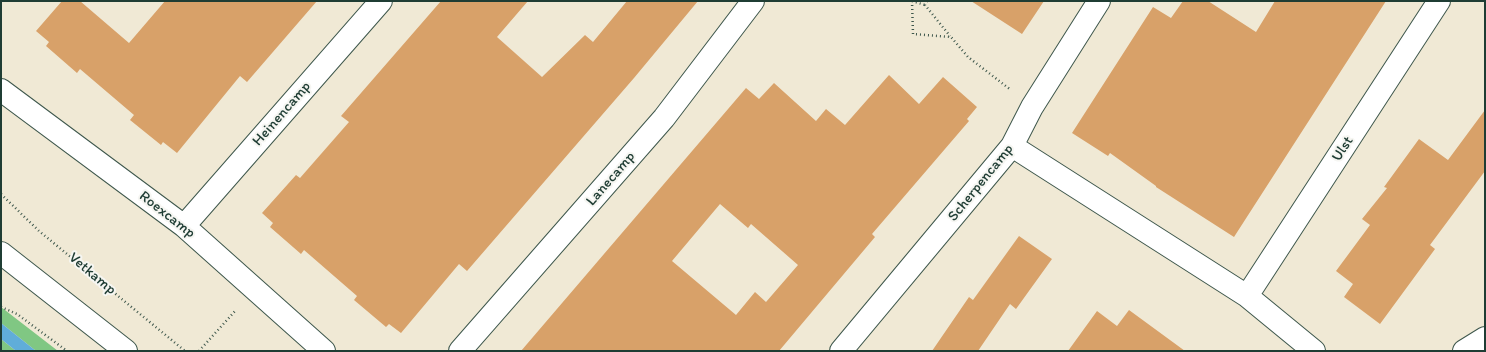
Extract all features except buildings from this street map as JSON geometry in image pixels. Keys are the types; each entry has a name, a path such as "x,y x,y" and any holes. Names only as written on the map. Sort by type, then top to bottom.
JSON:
{"street":[{"name":"Heinencamp","path":"184,226 381,1"},
{"name":"Lanecamp","path":"460,351 664,118 753,1"},
{"name":"Scherpencamp","path":"841,351 1012,146 1032,107 1099,1"},
{"name":"Ulst","path":"1247,296 1439,1"},
{"name":"Roexcamp","path":"1,90 184,226 324,351"},
{"path":"1012,146 1247,296 1314,351"},
{"path":"1,253 126,351"},
{"path":"1464,351 1485,338"}],"path":[{"path":"951,37 913,34 912,1 924,6 951,37 968,57 1014,92"},
{"path":"924,6 927,1"},
{"name":"Vetkamp","path":"1,194 39,231 185,351"},
{"path":"199,351 255,289"},
{"path":"1,307 17,314 67,351"}],"green space":[{"path":"1,307 58,351 36,351 1,323"},
{"path":"1,339 16,351 1,351"}],"water":[{"path":"1,323 36,351 16,351 1,339"}]}
